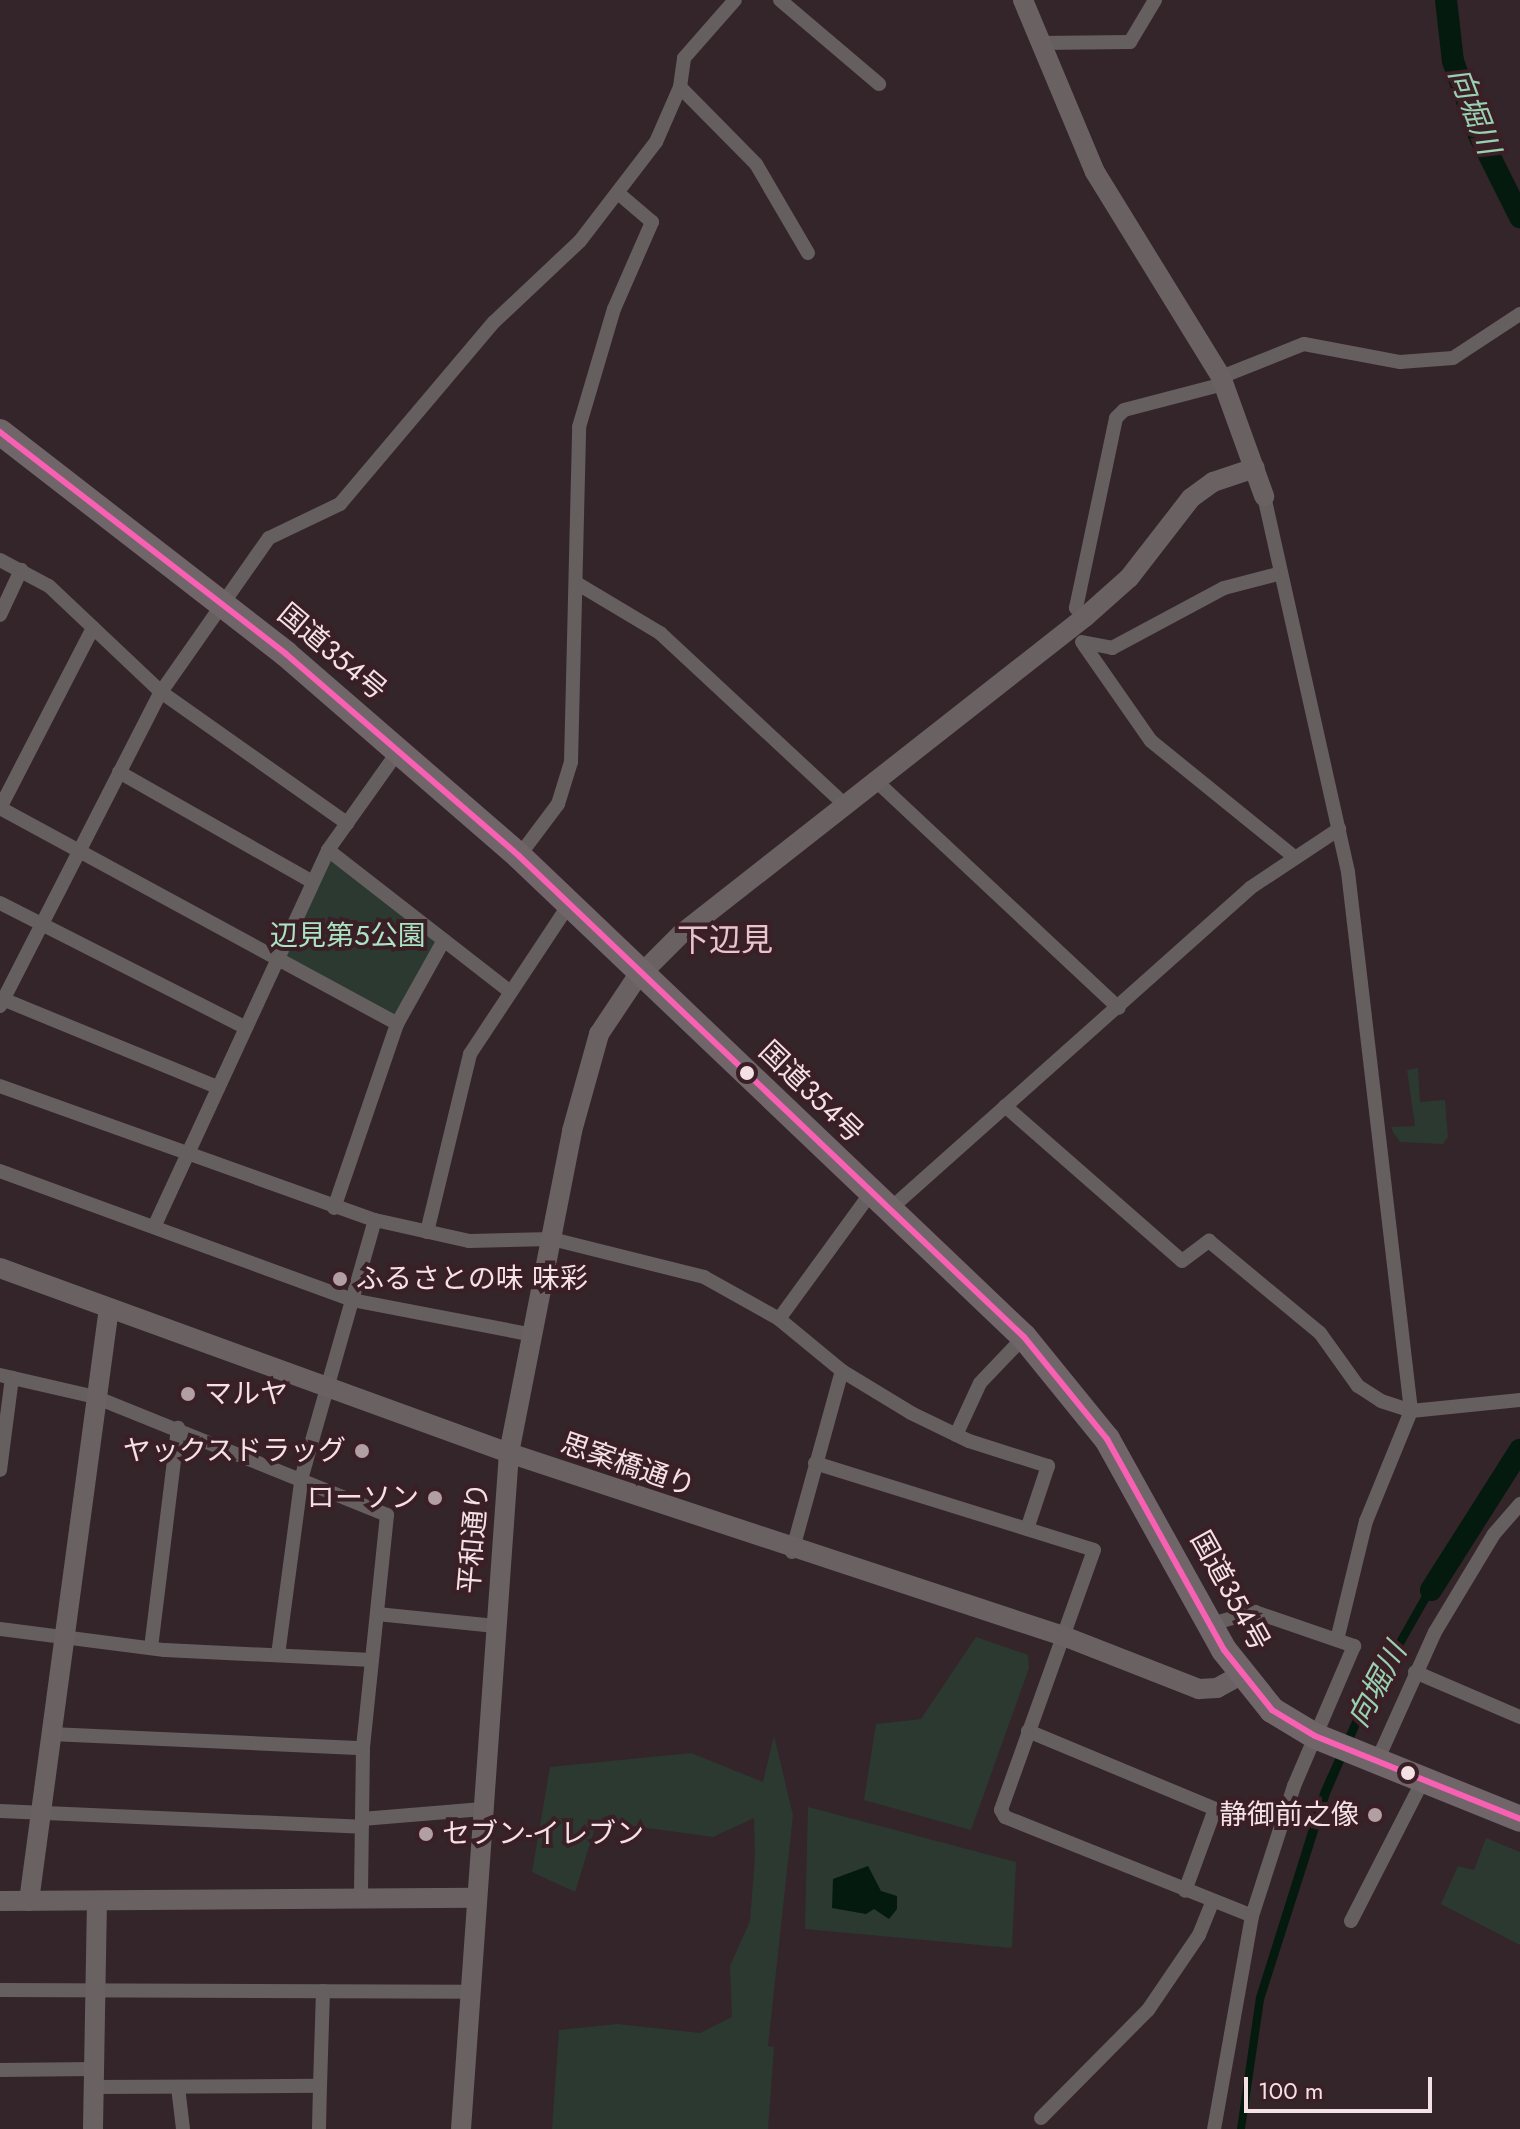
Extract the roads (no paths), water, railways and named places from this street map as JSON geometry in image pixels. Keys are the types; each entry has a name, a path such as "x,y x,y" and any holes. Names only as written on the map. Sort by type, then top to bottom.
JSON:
{"highway":[{"name":"国道354号","path":"0,432 223,606 399,750 519,856 1024,1337 1107,1439 1240,1675 1272,1710 1320,1738 1520,1819"}],"street":[{"path":"215,1086 1,1001 161,692 269,538 340,504 494,322 580,241 656,142 680,87 684,58 735,0"},
{"path":"780,0 879,84"},
{"path":"1023,0 1095,172 1222,380 1264,496 1278,574 1339,829 1411,1411 1366,1521 1337,1640"},
{"path":"1041,43 1130,42 1155,0"},
{"path":"680,87 756,164 808,253"},
{"path":"519,856 558,804 571,762 578,584 579,427 614,309 652,222 618,193"},
{"path":"1292,855 1151,741 1084,645 1076,608 1116,418 1124,410 1222,380 1304,344 1400,362 1453,358 1520,314"},
{"name":"平和通り","path":"461,2129 509,1453 583,1081 599,1034 642,974 681,934 1129,578 1191,498 1213,482 1255,468"},
{"path":"0,560 49,586 161,692 347,823"},
{"path":"0,615 21,570"},
{"path":"1084,645 1112,648 1224,588 1278,574"},
{"path":"578,584 660,633 843,803"},
{"path":"93,628 0,808 77,854 397,1024"},
{"path":"154,1227 184,1153 328,850 399,750"},
{"path":"119,772 313,882"},
{"path":"874,779 1119,1008"},
{"path":"779,1319 880,1201 1005,1106 1070,1044 1119,1008 1292,855 1339,829"},
{"path":"328,850 508,990"},
{"path":"0,903 244,1027"},
{"path":"427,1232 470,1054 508,990 570,903"},
{"path":"334,1208 397,1024 444,940"},
{"path":"0,1086 334,1208 375,1220 469,1241 552,1239 704,1277 779,1319 842,1371 956,1435 1048,1466 1027,1529"},
{"path":"1005,1106 1182,1261 1209,1241 1320,1333 1358,1386 1411,1411 1520,1400"},
{"path":"0,1171 352,1300 533,1335"},
{"path":"278,1655 302,1476 375,1220"},
{"name":"思案橋通り","path":"0,1268 509,1453 792,1552 1066,1637 1199,1689 1217,1688 1240,1675"},
{"path":"29,1901 109,1308"},
{"path":"956,1435 980,1383 1024,1337"},
{"path":"792,1552 842,1371"},
{"path":"0,1470 6,1376 95,1397 302,1476 387,1515 363,1748 361,1899"},
{"path":"151,1648 178,1428"},
{"path":"815,1463 1094,1550 1066,1637 999,1805 1005,1817 1252,1916"},
{"path":"1373,1760 1415,1672 1477,1560 1520,1504"},
{"path":"1211,1624 1255,1612 1354,1646 1252,1916 1214,2129"},
{"path":"377,1614 495,1626"},
{"path":"0,1629 151,1648 372,1660"},
{"path":"1415,1672 1520,1717"},
{"path":"1028,1731 1215,1809 1185,1891"},
{"path":"51,1734 363,1748"},
{"path":"1351,1921 1423,1780"},
{"path":"0,1811 362,1823 483,1809"},
{"path":"0,1901 476,1898"},
{"path":"1041,2118 1148,2010 1199,1935 1213,1901"},
{"path":"93,2129 97,1902"},
{"path":"0,1990 470,1992"},
{"path":"319,2129 323,1991"},
{"path":"0,2070 178,2087 320,2086"},
{"path":"178,2087 183,2129"}],"water":[{"path":"1441,1562 1448,1567 1365,1713 1330,1794 1264,2000 1245,2129 1237,2129 1256,1997 1321,1790 1358,1708"},
{"path":"868,1866 881,1891 897,1896 897,1909 889,1919 874,1909 866,1914 832,1908 833,1879"}],"waterway":[{"name":"向堀川","path":"1446,0 1453,61 1479,135 1520,217"},
{"name":"向堀川","path":"1431,1590 1520,1450"}],"place":[{"name":"ふるさとの味 味彩","path":"340,1279"},
{"name":"マルヤ","path":"188,1394"},
{"name":"ヤックスドラッグ","path":"362,1451"},
{"name":"ローソン","path":"435,1498"},
{"name":"静御前之像","path":"1375,1815"},
{"name":"セブン-イレブン","path":"426,1834"}],"district":[{"name":"下辺見","path":"725,940"}],"park label":[{"name":"辺見第5公園","path":"348,936"}]}
